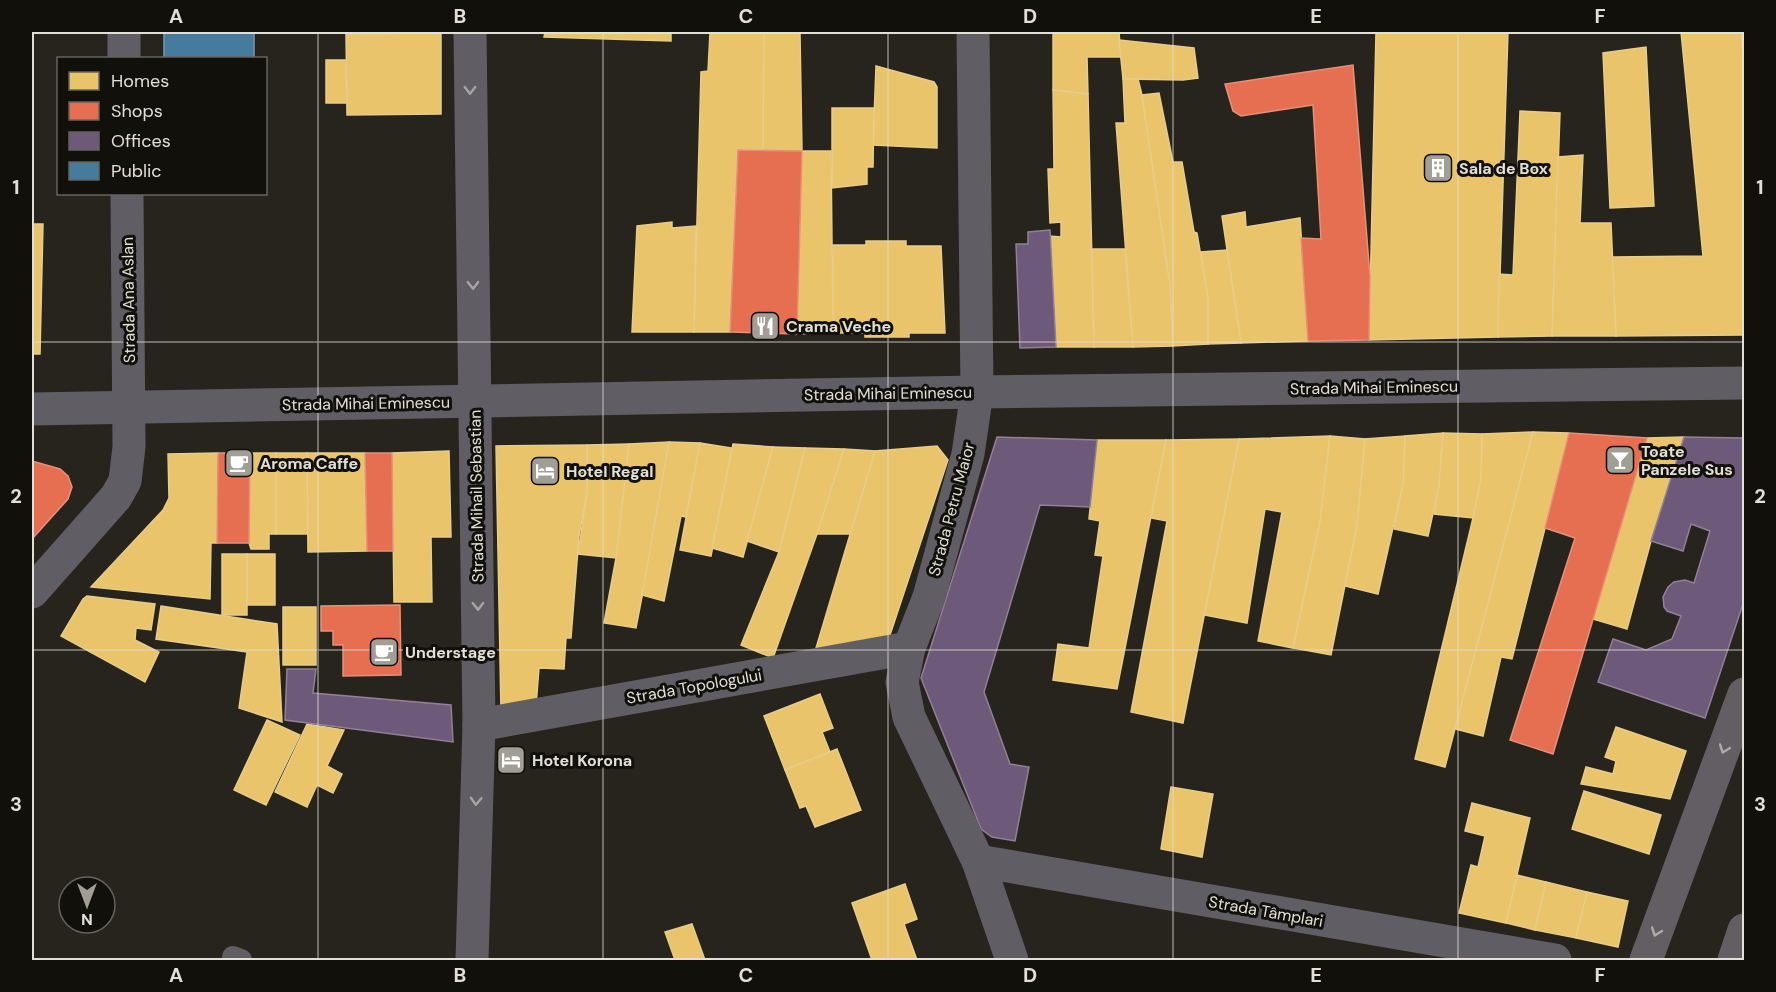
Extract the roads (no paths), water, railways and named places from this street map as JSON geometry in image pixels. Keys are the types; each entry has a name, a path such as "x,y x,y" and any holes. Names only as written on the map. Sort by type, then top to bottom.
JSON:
{"main road":[{"path":"1646,960 1744,694"},
{"path":"1734,960 1744,930"}],"street":[{"path":"124,32 124,57"},
{"name":"Strada Mihail Sebastian","path":"470,32 479,725 472,960"},
{"name":"Strada Petru Maior","path":"973,32 977,392 968,454 928,597 909,648 902,682 909,717 978,861 1012,960"},
{"name":"Strada Ana Aslan","path":"32,592 116,497 125,481 128,469 130,407 127,195"},
{"name":"Strada Mihai Eminescu","path":"32,409 977,392 1744,383"},
{"name":"Strada Topologului","path":"479,725 909,648"},
{"name":"Strada Tâmplari","path":"978,861 1555,960"}],"place":[{"name":"Sala de Box","path":"1438,168"},
{"name":"Crama Veche","path":"765,326"},
{"name":"Toate Panzele Sus","path":"1620,460"},
{"name":"Aroma Caffe","path":"239,463"},
{"name":"Hotel Regal","path":"545,471"},
{"name":"Understage","path":"384,652"},
{"name":"Hotel Korona","path":"511,760"}]}
